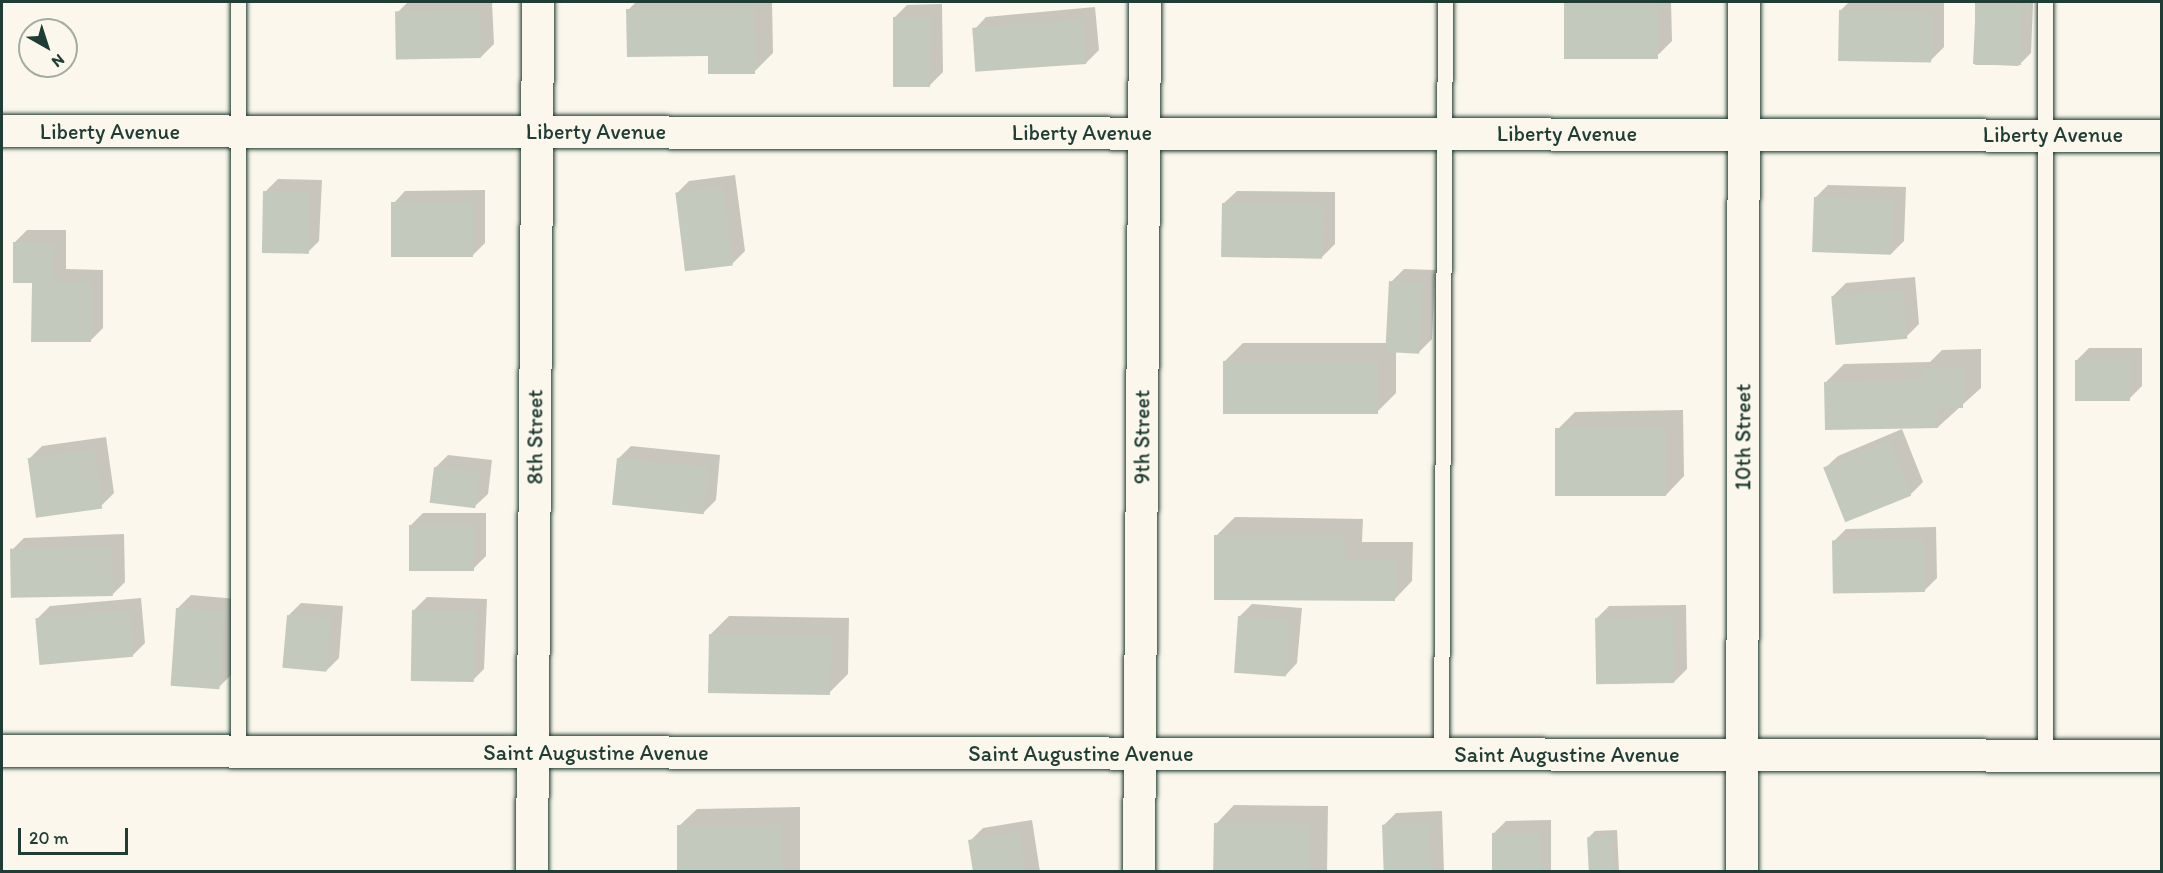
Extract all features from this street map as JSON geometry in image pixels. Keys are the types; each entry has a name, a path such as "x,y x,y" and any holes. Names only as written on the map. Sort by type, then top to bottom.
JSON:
{"street":[{"name":"8th Street","path":"532,872 538,2"},
{"name":"9th Street","path":"1139,872 1145,2"},
{"name":"10th Street","path":"1742,872 1744,2"},
{"name":"Liberty Avenue","path":"2,131 2162,136"},
{"name":"Saint Augustine Avenue","path":"2,751 2162,756"}],"lane":[{"path":"238,2 238,752"},
{"path":"1441,755 1447,134 1445,2"},
{"path":"2045,2 2045,756"}],"building":[{"path":"1564,2 1658,2 1658,59 1564,59"},
{"path":"1975,2 2021,2 2021,65 1975,65"},
{"path":"754,8 755,74 708,74 708,56 627,57 626,9"},
{"path":"480,10 481,58 396,59 395,11"},
{"path":"1839,10 1932,12 1931,63 1838,61"},
{"path":"893,17 930,17 930,87 893,87"},
{"path":"1083,20 1086,64 975,72 972,28"},
{"path":"723,187 733,265 685,271 675,193"},
{"path":"263,191 310,192 309,254 262,253"},
{"path":"1814,197 1893,200 1891,255 1812,252"},
{"path":"391,202 473,202 473,257 391,257"},
{"path":"1222,203 1323,205 1322,259 1221,257"},
{"path":"13,242 54,243 54,282 91,282 91,342 31,342 32,283 13,283"},
{"path":"1389,281 1423,283 1419,354 1385,352"},
{"path":"1903,290 1907,339 1836,345 1831,296"},
{"path":"2075,360 2130,360 2130,401 2075,401"},
{"path":"1223,361 1378,361 1378,414 1223,414"},
{"path":"1963,367 1963,408 1938,408 1938,428 1825,430 1824,382 1922,380 1922,368"},
{"path":"1555,428 1666,428 1666,496 1555,496"},
{"path":"1889,441 1911,496 1845,522 1823,468"},
{"path":"94,449 102,508 36,518 28,458"},
{"path":"617,458 708,468 704,514 612,505"},
{"path":"434,467 480,473 475,508 430,503"},
{"path":"409,525 474,525 474,571 409,571"},
{"path":"1214,535 1345,537 1345,560 1395,560 1395,601 1214,600"},
{"path":"1924,539 1925,592 1833,594 1832,541"},
{"path":"112,547 113,596 11,598 10,549"},
{"path":"176,608 225,611 219,689 171,686"},
{"path":"129,610 133,657 39,665 35,618"},
{"path":"412,610 475,611 474,682 411,681"},
{"path":"287,615 331,619 326,672 282,668"},
{"path":"1238,616 1290,620 1286,676 1234,673"},
{"path":"1673,617 1674,683 1596,684 1595,618"},
{"path":"709,634 831,636 830,695 708,693"},
{"path":"1214,823 1310,825 1309,872 1213,872"},
{"path":"1429,823 1431,872 1384,872 1382,825"},
{"path":"677,825 782,825 782,872 677,872"},
{"path":"1019,832 1025,872 973,872 968,840"},
{"path":"1492,833 1539,833 1539,872 1492,872"},
{"path":"1611,836 1613,872 1589,872 1587,837"}]}
